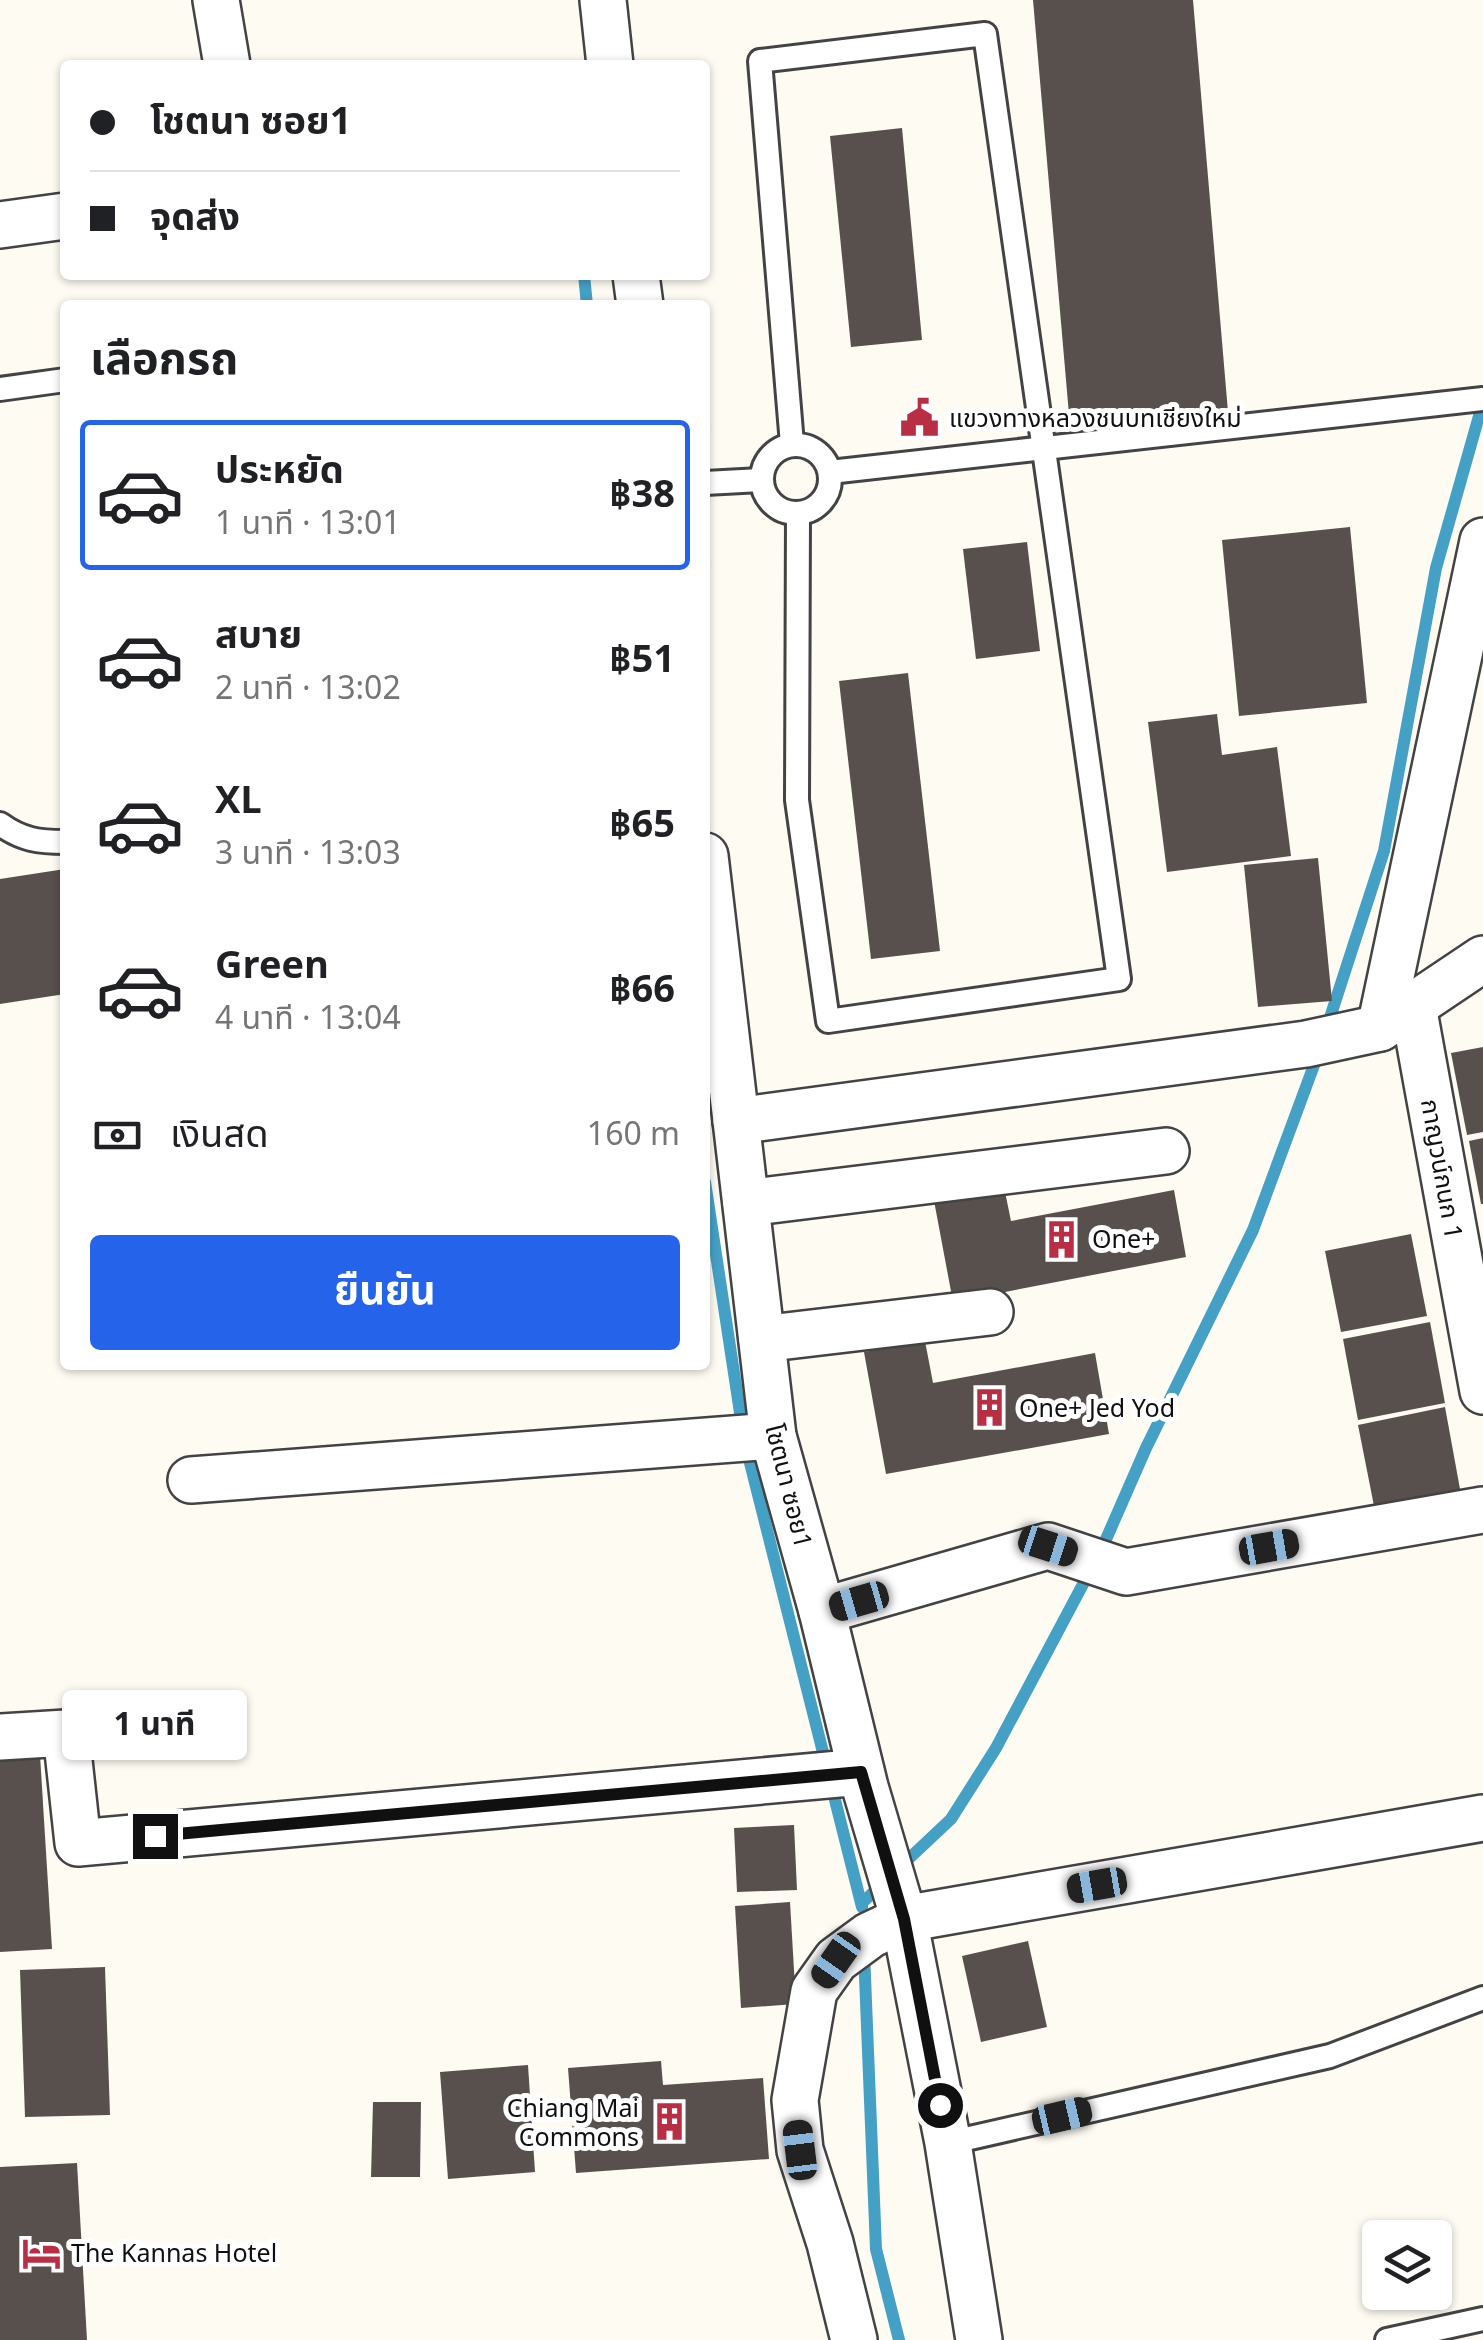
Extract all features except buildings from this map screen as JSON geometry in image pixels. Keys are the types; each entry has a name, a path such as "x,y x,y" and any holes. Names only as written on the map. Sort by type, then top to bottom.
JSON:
{"street":[{"path":"216,0 226,60"},
{"path":"602,0 609,60"},
{"path":"0,225 60,217"},
{"path":"1396,1017 1483,540"},
{"name":"โชตนา ซอย1","path":"710,899 773,1436 822,1611 861,1772 904,1919 948,2142 979,2340"},
{"path":"736,1121 1306,1044 1396,1017 1483,960"},
{"name":"กาญวน์กนก 1","path":"1396,1017 1483,1391"},
{"path":"746,1202 1166,1151"},
{"path":"762,1339 990,1312"},
{"path":"191,1480 773,1436"},
{"path":"822,1611 1048,1546 1126,1572 1483,1510"},
{"path":"0,1738 66,1733 78,1843 861,1772"},
{"path":"854,2340 830,2243 800,2150 795,2100 814,1990 836,1960 870,1935 904,1919 1483,1818"}],"lane":[{"path":"792,444 760,60 985,34 1118,979 828,1021 797,800 798,514"},
{"path":"0,390 60,381"},
{"path":"830,472 1483,399"},
{"path":"792,444 821,455 830,472 826,495 818,505 798,514 774,506 766,497 762,480 768,458 792,444"},
{"path":"710,483 762,480"},
{"path":"0,824 35,842 60,842"},
{"path":"948,2142 1330,2056 1483,1998"},
{"path":"1387,2340 1483,2318"}],"waterway":[{"path":"584,280 586,300"},
{"path":"1326,1030 1384,851 1436,568 1483,402"},
{"path":"1100,1553 1146,1448 1253,1230 1320,1049"},
{"path":"710,1215 744,1439 862,1907"},
{"path":"900,1867 951,1819 996,1748 1090,1571"},
{"path":"862,1903 882,1884"},
{"path":"864,1952 876,2249 899,2340"}],"place":[{"name":"แขวงทางหลวงชนบทเชียงใหม่","path":"919,418"},
{"name":"One+","path":"1062,1239"},
{"name":"One+ Jed Yod","path":"989,1408"},
{"name":"Chiang Mai Commons","path":"669,2122"},
{"name":"The Kannas Hotel","path":"41,2253"}],"route":[{"path":"155,1836 861,1772 904,1919 940,2105"}]}
